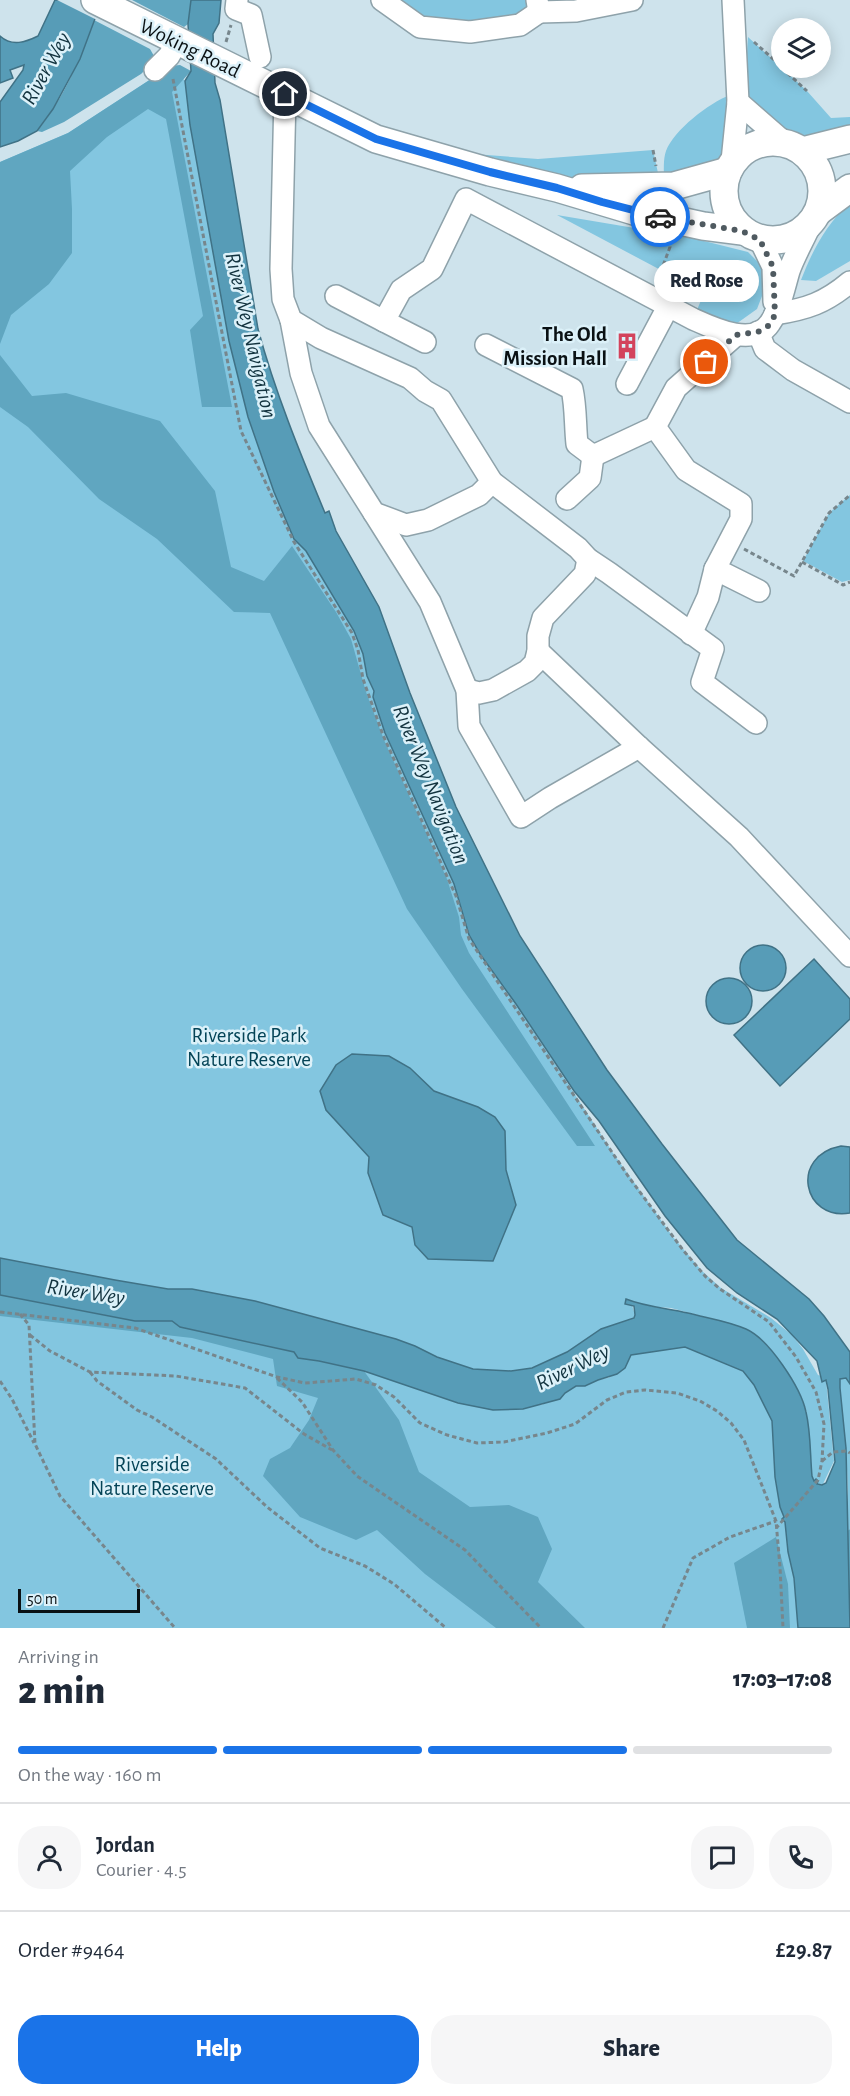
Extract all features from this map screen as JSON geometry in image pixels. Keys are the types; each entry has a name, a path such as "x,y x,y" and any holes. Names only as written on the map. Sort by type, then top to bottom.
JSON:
{"main road":[{"name":"Woking Road","path":"104,4 181,43 222,57 285,94 376,139 634,211 751,235"},
{"path":"850,139 793,147 765,142 747,148 730,166 723,198 729,217 751,235 780,241 798,234 850,188"},
{"path":"793,147 815,165 822,184 822,198 816,216"},
{"name":"Woking Road","path":"557,188 674,186 730,166"}],"street":[{"path":"382,0 420,27 470,32 520,25 538,6 576,11 632,0"},
{"path":"730,166 738,102 733,0"},
{"path":"236,4 250,15 260,57"},
{"path":"155,70 181,43"},
{"path":"285,94 281,269 283,299 291,320 301,373 319,426 430,602 467,690 470,726 521,817 639,747"},
{"path":"738,102 793,147"},
{"path":"384,321 401,290 432,269 466,199 714,329 736,335 758,332 768,326 775,315 791,267 816,216"},
{"path":"751,235 773,267 775,315"},
{"path":"775,315 819,304 835,295 850,282"},
{"path":"336,296 425,342"},
{"path":"627,384 660,301"},
{"path":"291,320 321,338 410,378 425,391 441,400 492,482 578,548 588,559 713,649 702,682 756,723"},
{"path":"758,332 765,349 793,370 850,402"},
{"path":"593,456 654,427 676,388 736,335"},
{"path":"486,345 572,388 576,406 577,444 593,456"},
{"path":"654,427 686,470 741,504 741,519 716,569 708,597 692,634"},
{"path":"567,499 590,478 593,456"},
{"path":"374,513 406,525 428,520 479,495 492,482"},
{"path":"467,690 479,693 493,690 528,671 535,663 543,618 585,574 588,559"},
{"path":"716,569 759,591"},
{"path":"538,651 639,747 739,837 850,956"}],"path":[{"path":"222,57 236,4"},
{"path":"734,24 771,57"},
{"path":"793,78 807,91"},
{"path":"176,91 242,431 294,542 352,633 358,650 363,679 383,735 456,896 469,939 628,1176 683,1250 705,1276 720,1289 769,1322 796,1357 816,1392 824,1424 822,1461 818,1480 777,1527"},
{"path":"652,150 658,173"},
{"path":"660,301 670,247 664,232"},
{"path":"731,542 794,576 829,513 850,495"},
{"path":"802,562 843,585 850,582"},
{"path":"0,1312 135,1328 277,1377 304,1383 356,1379 376,1385 394,1397 420,1423 447,1435 477,1443 504,1442 547,1433 574,1424 608,1400 626,1392 645,1390 676,1393 700,1401 731,1423 744,1440 776,1521 783,1628"},
{"path":"20,1314 29,1325 35,1444"},
{"path":"30,1335 50,1351 90,1372 97,1380 137,1410 152,1417 216,1459 267,1507 320,1548 365,1566 394,1584 446,1628"},
{"path":"90,1372 176,1376 244,1388 304,1434 333,1450"},
{"path":"277,1377 302,1402 333,1450 357,1476 465,1550 542,1628"},
{"path":"0,1381 12,1399 60,1496 175,1628"},
{"path":"822,1461 833,1452 848,1452"},
{"path":"663,1628 693,1558 730,1537 776,1521"}],"green space":[{"path":"392,0 533,0 530,11 511,23 422,24"},
{"path":"748,37 771,58 771,78 793,78 831,118 850,117 850,131 822,137 798,135 768,122 753,106 749,97"},
{"name":"Riverside Park Nature Reserve","path":"171,66 185,81 190,125 229,341 248,417 274,492 294,539 306,551 354,631 363,654 367,676 374,691 385,733 454,884 469,935 613,1153 673,1237 702,1271 721,1288 771,1318 792,1335 818,1375 821,1376 822,1382 826,1380 834,1461 823,1484 816,1484 812,1476 806,1409 799,1393 769,1347 753,1333 732,1324 671,1308 632,1305 634,1318 601,1329 567,1352 532,1368 511,1371 473,1369 437,1357 396,1339 255,1301 192,1289 168,1289 0,1258 0,162 68,133"},
{"path":"730,95 729,134 718,160 700,171 664,180 665,154 676,135 703,111"},
{"path":"653,150 658,173 586,179 510,169 448,152 538,159"},
{"path":"850,202 850,261 816,281 801,280 821,238"},
{"path":"557,215 688,237 748,252 766,273 767,283 757,309 736,324 709,317 697,310 704,293"},
{"path":"850,495 850,580 842,582 803,561 829,513"},
{"name":"Riverside Nature Reserve","path":"0,1295 364,1371 458,1403 541,1405 560,1399 576,1386 585,1386 598,1379 608,1378 625,1368 631,1355 685,1347 743,1371 754,1385 772,1421 775,1477 794,1578 798,1628 0,1628"},
{"path":"846,1378 850,1384 850,1529 847,1531 846,1448 840,1388 840,1379"}],"shaded area":[{"path":"132,0 191,0 188,24 184,27"},
{"path":"94,20 150,49 154,56 150,65 141,74 64,122 42,132 37,131 70,78"},
{"path":"180,65 191,71 172,92 232,407 202,407 190,330 203,316 166,119 148,109 107,137 70,171 72,253 49,284 11,315 0,344 0,162 68,133 171,66"},
{"path":"0,355 32,396 66,393 160,421 215,491 231,567 264,581 292,546 351,639 366,692 384,740 447,879 459,917 461,935 469,953 595,1146 577,1146 462,989 407,909 270,613 234,612 157,539 99,499 28,427 0,407"},
{"path":"0,1295 135,1321 172,1321 180,1327 294,1352 298,1358 364,1371 399,1420 419,1472 470,1507 509,1505 538,1517 552,1549 538,1582 585,1628 496,1628 425,1574 377,1530 356,1540 300,1517 263,1476 270,1459 290,1448 309,1420 318,1398 277,1386 273,1359 192,1338 0,1316"},
{"path":"850,1529 850,1627 847,1531"},
{"path":"776,1537 788,1584 790,1628 747,1628 734,1563"}],"water":[{"name":"River Wey","path":"55,0 102,0 80,59 53,109 37,131 0,147 0,102 23,70 24,65 10,70 13,78 0,83 0,36 9,41 24,42 38,36"},
{"path":"191,0 221,0 219,23 213,34 215,83 220,100 258,329 272,376 325,513 329,511 336,531 379,607 410,693 456,807 520,936 607,1070 737,1240 809,1299 850,1352 850,1384 846,1378 840,1379 840,1388 846,1448 850,1628 798,1628 794,1578 775,1477 772,1421 754,1385 743,1371 685,1347 631,1355 625,1368 617,1374 585,1386 576,1386 560,1399 523,1409 493,1410 458,1403 364,1371 298,1358 294,1352 180,1327 172,1321 135,1321 0,1295 0,1258 168,1289 192,1289 255,1301 396,1339 437,1357 473,1369 511,1371 532,1368 567,1352 601,1329 634,1318 634,1306 625,1304 626,1299 725,1322 755,1334 783,1365 803,1402 809,1428 812,1476 814,1481 816,1479 818,1481 817,1484 826,1483 835,1462 828,1389 826,1380 822,1382 817,1361 777,1319 737,1293 707,1268 665,1216 599,1121 574,1091 480,954 469,935 454,884 385,733 373,697 374,691 367,676 363,654 354,631 306,551 294,539 274,492 248,417 229,341 190,125 185,81 191,71 188,24"},
{"path":"763,945 779,952 786,968 779,984 763,991 747,984 740,968 747,952"},
{"path":"814,959 850,999 850,1019 780,1086 734,1035"},
{"path":"729,978 745,985 752,1001 745,1017 729,1024 713,1017 706,1001 713,985"},
{"path":"352,1054 389,1056 410,1068 434,1091 478,1107 495,1117 505,1131 506,1170 516,1205 493,1261 428,1259 415,1245 412,1227 383,1215 368,1173 369,1157 326,1110 320,1091 336,1065"},
{"path":"841,1146 850,1147 850,1213 834,1213 821,1207 813,1198 808,1186 809,1174 814,1162 825,1152"}],"pier":[{"path":"57,0 105,0 97,20"}],"way so far":[{"path":"660,217 742,231 760,240 773,267 775,315 768,326 758,332 736,335 706,362"}],"place":[{"name":"The Old Mission Hall","path":"627,346"},
{"name":"Red Rose","path":"706,362"}],"route":[{"path":"285,94 376,139 660,217"}],"water label":[{"name":"River Wey Navigation","path":"252,335"},
{"name":"River Wey Navigation","path":"432,784"}]}
